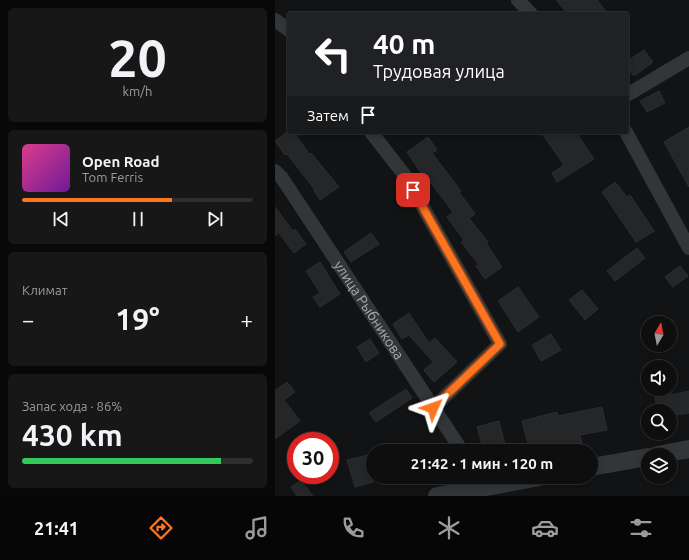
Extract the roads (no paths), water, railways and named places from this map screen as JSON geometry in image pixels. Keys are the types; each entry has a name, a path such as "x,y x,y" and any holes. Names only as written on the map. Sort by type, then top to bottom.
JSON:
{"street":[{"path":"518,0 529,12"},
{"path":"275,20 287,29"},
{"path":"629,94 689,58"},
{"path":"373,134 406,177 500,344 433,408"},
{"path":"627,134 689,248"},
{"name":"улица Рыбникова","path":"275,171 282,178 457,444"},
{"path":"677,451 689,449"},
{"path":"598,466 641,458"},
{"path":"437,496 500,484"}]}
